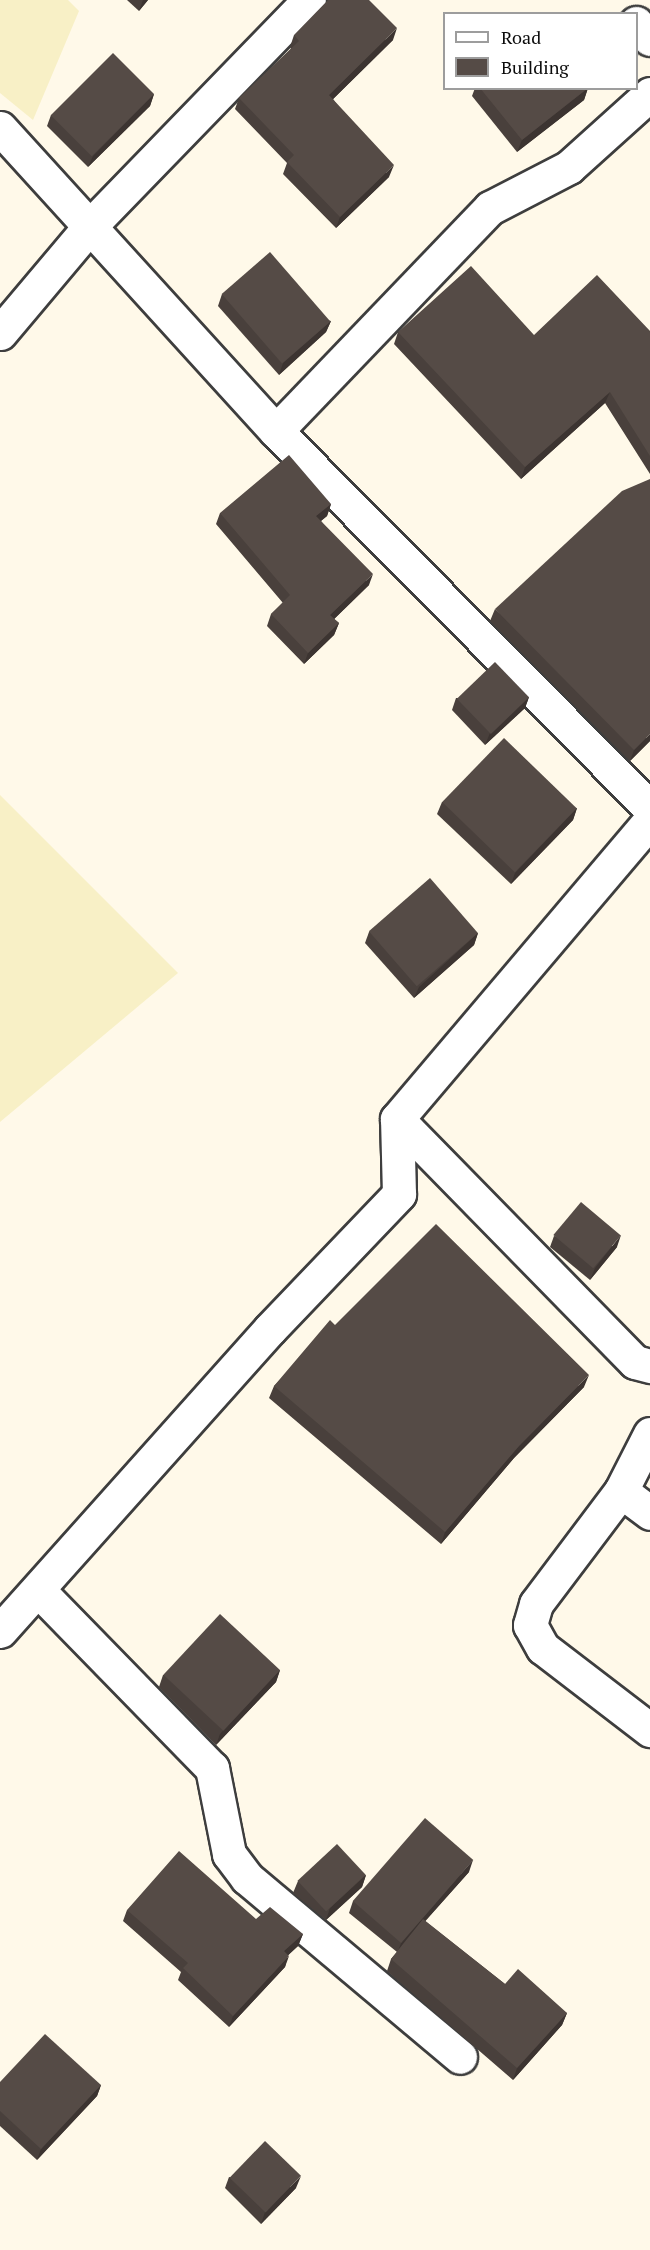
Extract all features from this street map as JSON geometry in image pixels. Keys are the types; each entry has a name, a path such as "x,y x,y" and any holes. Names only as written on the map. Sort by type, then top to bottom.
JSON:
{"street":[{"path":"0,333 91,225 309,0"},
{"path":"638,25 650,39"},
{"path":"276,431 490,208 569,167 650,94"},
{"path":"0,128 91,225 276,431 650,808"},
{"path":"0,1631 39,1591 270,1329 399,1194 397,1119 650,821"},
{"path":"397,1119 635,1362 650,1366"},
{"path":"650,1434 621,1491 536,1604 530,1625 543,1648 650,1730"},
{"path":"621,1491 650,1513"},
{"path":"39,1591 212,1768 229,1854 247,1878 460,2057"}],"shaded area":[{"path":"0,0 68,0 79,11 33,120 0,93"},
{"path":"0,795 178,973 0,1122"}],"building":[{"path":"328,0 369,0 397,28 329,95 394,165 340,217 287,162 294,155 239,98 299,41 294,35"},
{"path":"113,53 154,94 92,156 51,115"},
{"path":"482,90 585,90 522,140"},
{"path":"270,252 330,321 282,363 222,294"},
{"path":"471,266 534,335 597,275 650,331 650,456 610,392 525,467 398,332"},
{"path":"289,455 331,504 316,516 373,574 330,615 339,623 308,653 271,614 290,595 220,513"},
{"path":"650,479 650,734 634,750 495,609 622,491"},
{"path":"495,662 529,697 491,734 457,699"},
{"path":"504,738 577,808 515,872 442,802"},
{"path":"430,878 478,933 417,986 369,931"},
{"path":"581,1202 621,1235 593,1268 553,1235"},
{"path":"436,1224 589,1375 519,1446 445,1532 274,1386 330,1320 335,1325"},
{"path":"220,1614 280,1670 223,1731 163,1675"},
{"path":"425,1818 473,1860 401,1943 353,1901"},
{"path":"337,1844 366,1875 326,1912 298,1881"},
{"path":"179,1851 256,1919 270,1907 303,1934 284,1951 289,1956 233,2016 183,1968 188,1963 127,1910"},
{"path":"423,1919 505,1984 518,1969 567,2013 517,2068 391,1959"},
{"path":"45,2034 101,2085 41,2149 0,2111 0,2082"},
{"path":"265,2141 301,2176 266,2212 230,2178"}]}
